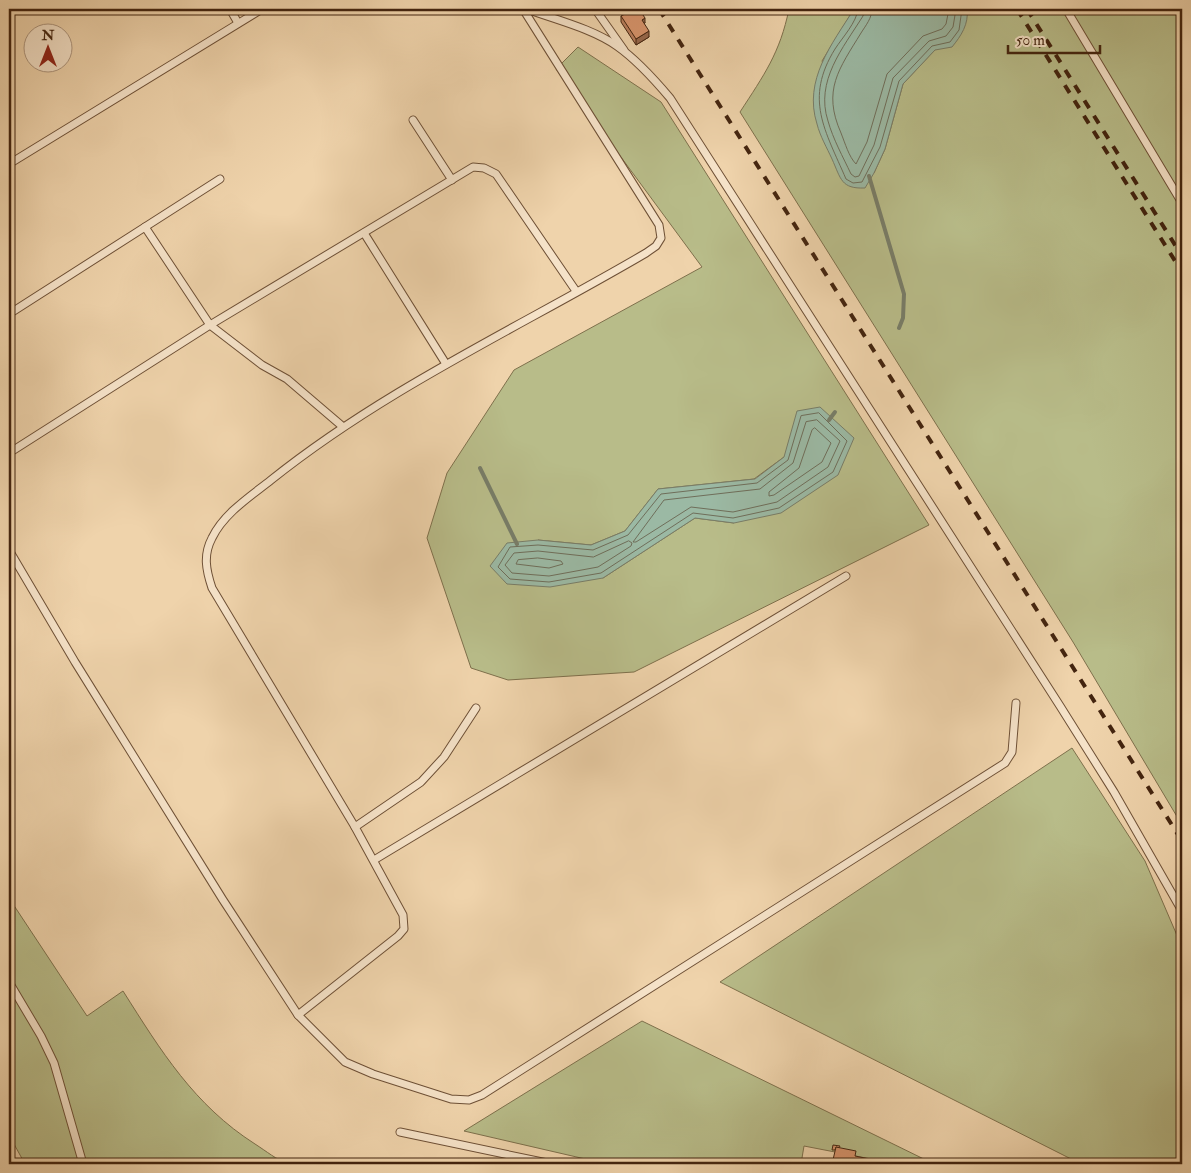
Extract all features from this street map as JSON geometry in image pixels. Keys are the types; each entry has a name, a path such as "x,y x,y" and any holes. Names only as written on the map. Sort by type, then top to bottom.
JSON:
{"lane":[{"path":"230,9 238,23"},
{"path":"9,164 262,9"},
{"path":"298,1015 398,936 404,929 403,916 355,827 240,638 212,588 206,569 207,552 213,537 223,522 247,499 342,426 446,364 656,246 661,238 659,225 523,9"},
{"path":"527,9 597,35 627,54 650,76 681,115 1060,706 1136,828 1182,911"},
{"path":"595,9 627,54"},
{"path":"1066,9 1182,203"},
{"path":"413,120 452,180"},
{"path":"9,453 210,325 473,167 484,168 496,174 576,291"},
{"path":"9,314 220,179"},
{"path":"145,227 210,325 262,365 286,380 342,426"},
{"path":"364,233 446,364"},
{"path":"9,550 212,884 298,1015 345,1062 373,1074 451,1099 469,1100 482,1094 1005,763 1012,752 1016,703"},
{"path":"374,860 846,576"},
{"path":"355,827 421,782 444,757 476,708"},
{"path":"9,982 41,1036 54,1063 83,1164"},
{"path":"400,1132 552,1164"}],"green space":[{"path":"789,9 854,9 822,61 874,173 885,149 903,84 968,14 967,9 1182,9 1182,825 1073,642 740,112 764,75 776,51"},
{"path":"578,47 661,102 929,525 634,672 508,680 471,668 427,538 447,473 514,370 702,267 556,69","holes":["784,457 734,523 695,518 603,578 538,540 591,545 625,531 658,489 754,479"]},
{"path":"1072,748 1145,861 1182,947 1182,1164 1081,1164 720,982"},
{"path":"9,898 87,1016 123,991 165,1055 196,1094 233,1129 288,1164 25,1164 9,1135"},
{"path":"642,1021 934,1164 897,1164 804,1146 801,1164 607,1164 464,1131"}],"water":[{"path":"854,9 967,9 967,20 964,29 952,47 935,50 903,84 885,149 865,188 846,185 840,177 820,133 814,108 814,92 822,63"},
{"path":"820,407 854,438 838,475 781,513 734,523 695,518 603,578 550,587 507,584 490,566 507,543 538,540 591,545 625,531 658,489 755,479 784,457 797,411"}],"building":[{"path":"622,9 639,9 645,18 642,20 649,31 636,39 621,16 625,14"},
{"path":"833,1145 840,1146 832,1150"},
{"path":"836,1147 856,1151 855,1156 874,1160 873,1164 832,1164"}],"waterway":[{"path":"869,176 904,294 903,318 899,328"},
{"path":"829,420 835,412"},
{"path":"480,468 517,544"}],"railway":[{"path":"659,9 1182,841"},
{"path":"1017,9 1182,272"},
{"path":"1027,9 1182,256"}]}
